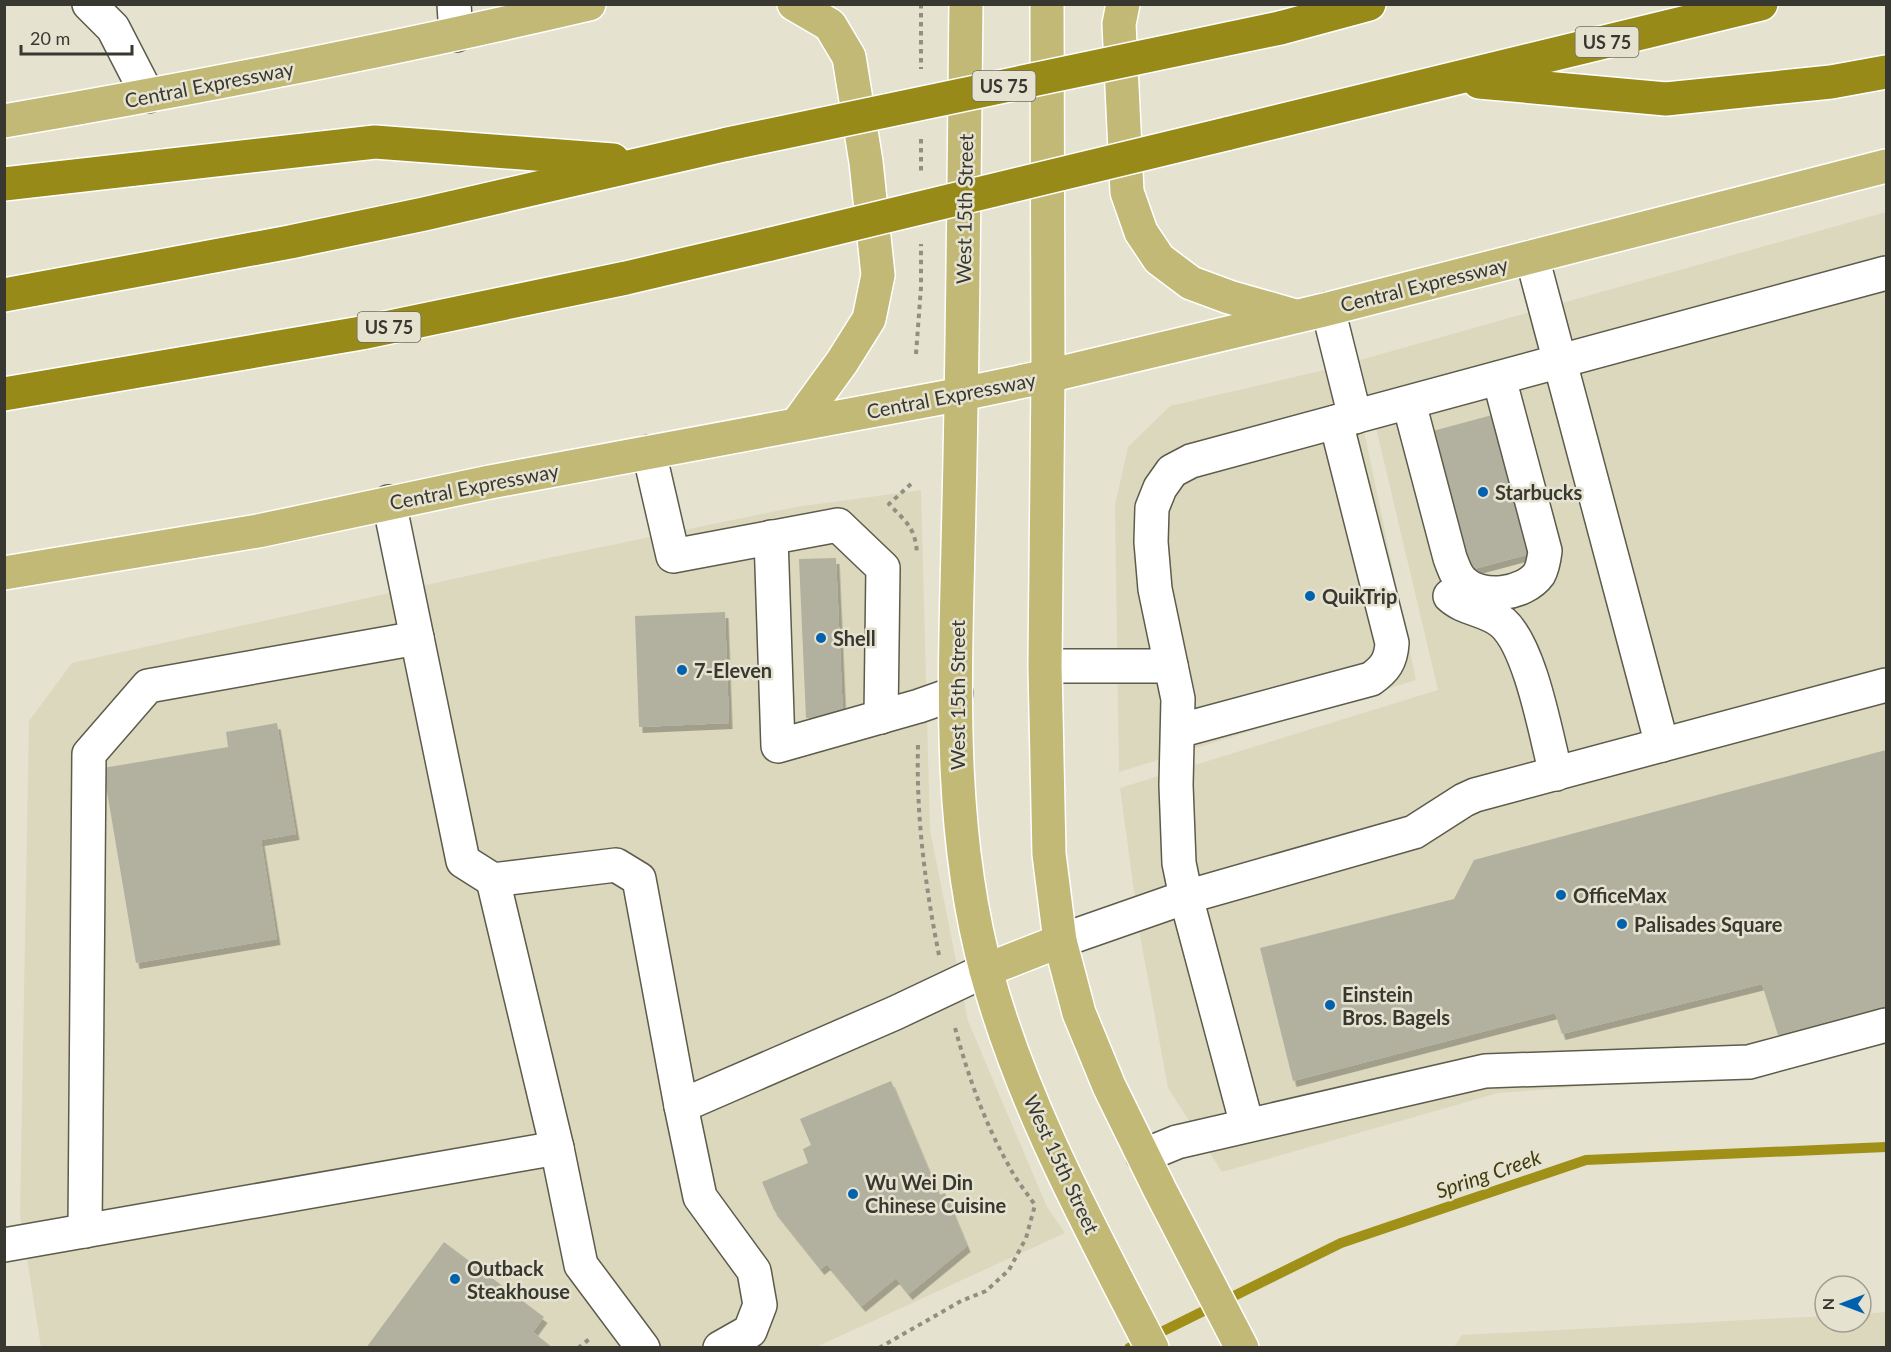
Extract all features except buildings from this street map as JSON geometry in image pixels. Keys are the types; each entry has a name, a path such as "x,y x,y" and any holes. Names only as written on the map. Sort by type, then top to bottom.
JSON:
{"highway":[{"name":"US 75","path":"4,295 424,214 728,144 1280,28 1369,4"},
{"name":"US 75","path":"4,394 361,333 615,281 1761,4"},
{"path":"1453,79 1666,99 1831,82 1887,72"},
{"path":"4,184 375,142 645,163"}],"main road":[{"name":"Central Expressway","path":"4,120 148,96 455,20 590,4"},
{"path":"794,4 830,25 849,57 866,162 878,275 869,319 842,362 797,424"},
{"name":"West 15th Street","path":"966,4 956,693 957,776 967,882 986,970 1000,1020 1041,1125 1152,1347"},
{"path":"1047,4 1048,376 1045,666 1049,854 1060,941 1079,1013 1109,1086 1242,1347"},
{"path":"1123,4 1119,24 1127,192 1141,232 1159,259 1191,283 1294,316"},
{"name":"Central Expressway","path":"4,573 258,531 389,502 1048,376 1328,309 1887,166"},
{"path":"986,970 1060,941"}],"lane":[{"path":"89,4 113,28 148,96"},
{"path":"1532,256 1662,745"},
{"path":"1247,1125 1179,863 1176,785 1178,699 1155,589 1151,542 1152,508 1160,488 1172,471 1191,461 1887,273"},
{"path":"1178,731 1371,679 1382,671 1391,658 1392,643 1345,420 1328,309"},
{"path":"1399,405 1456,574 1463,583 1475,590 1498,593 1509,591 1529,583 1538,575 1545,551 1499,378"},
{"path":"1399,405 1429,562 1445,592 1466,607 1492,616 1504,624 1518,643 1528,666 1556,774"},
{"path":"650,452 673,556 838,525 882,568 881,717"},
{"path":"389,502 462,861 493,880 616,865 639,879 700,1197 754,1271 760,1305 750,1331 720,1347"},
{"path":"771,537 778,746 956,693"},
{"path":"85,1232 89,754 148,686 417,638"},
{"path":"1045,666 1171,666"},
{"path":"1060,941 1186,897 1414,832 1475,795 1887,685"},
{"path":"493,880 557,1148 581,1265 643,1347"},
{"path":"681,1106 895,1013 986,970"},
{"path":"1143,1156 1177,1142 1485,1071 1749,1062 1887,1025"},
{"path":"4,1245 557,1148"}],"path":[{"path":"879,1347 961,1301 986,1291 994,1284 1009,1270 1026,1238 1035,1204"}],"shaded area":[{"path":"1886,212 1886,1040 1775,1072 1498,1093 1222,1172 1168,1088 1140,935 1120,788 1438,690 1360,360"},
{"path":"1350,364 1416,680 1119,772 1115,505 1128,447 1170,406"},
{"path":"921,490 930,830 968,1021 1047,1207 1065,1233 816,1347 41,1347 20,1215 29,721 72,663 558,556 796,507"},
{"path":"1886,1312 1886,1347 1454,1347 1462,1335 1813,1317 1813,1334 1873,1334 1873,1313"}],"waterway":[{"name":"Spring Creek","path":"1129,1348 1341,1243 1586,1160 1886,1147"}],"place":[{"name":"Starbucks","path":"1483,492"},
{"name":"QuikTrip","path":"1310,596"},
{"name":"Shell","path":"821,638"},
{"name":"7-Eleven","path":"682,670"},
{"name":"OfficeMax","path":"1561,895"},
{"name":"Palisades Square","path":"1622,924"},
{"name":"Einstein Bros. Bagels","path":"1330,1005"},
{"name":"Wu Wei Din Chinese Cuisine","path":"853,1194"},
{"name":"Outback Steakhouse","path":"455,1279"}]}
